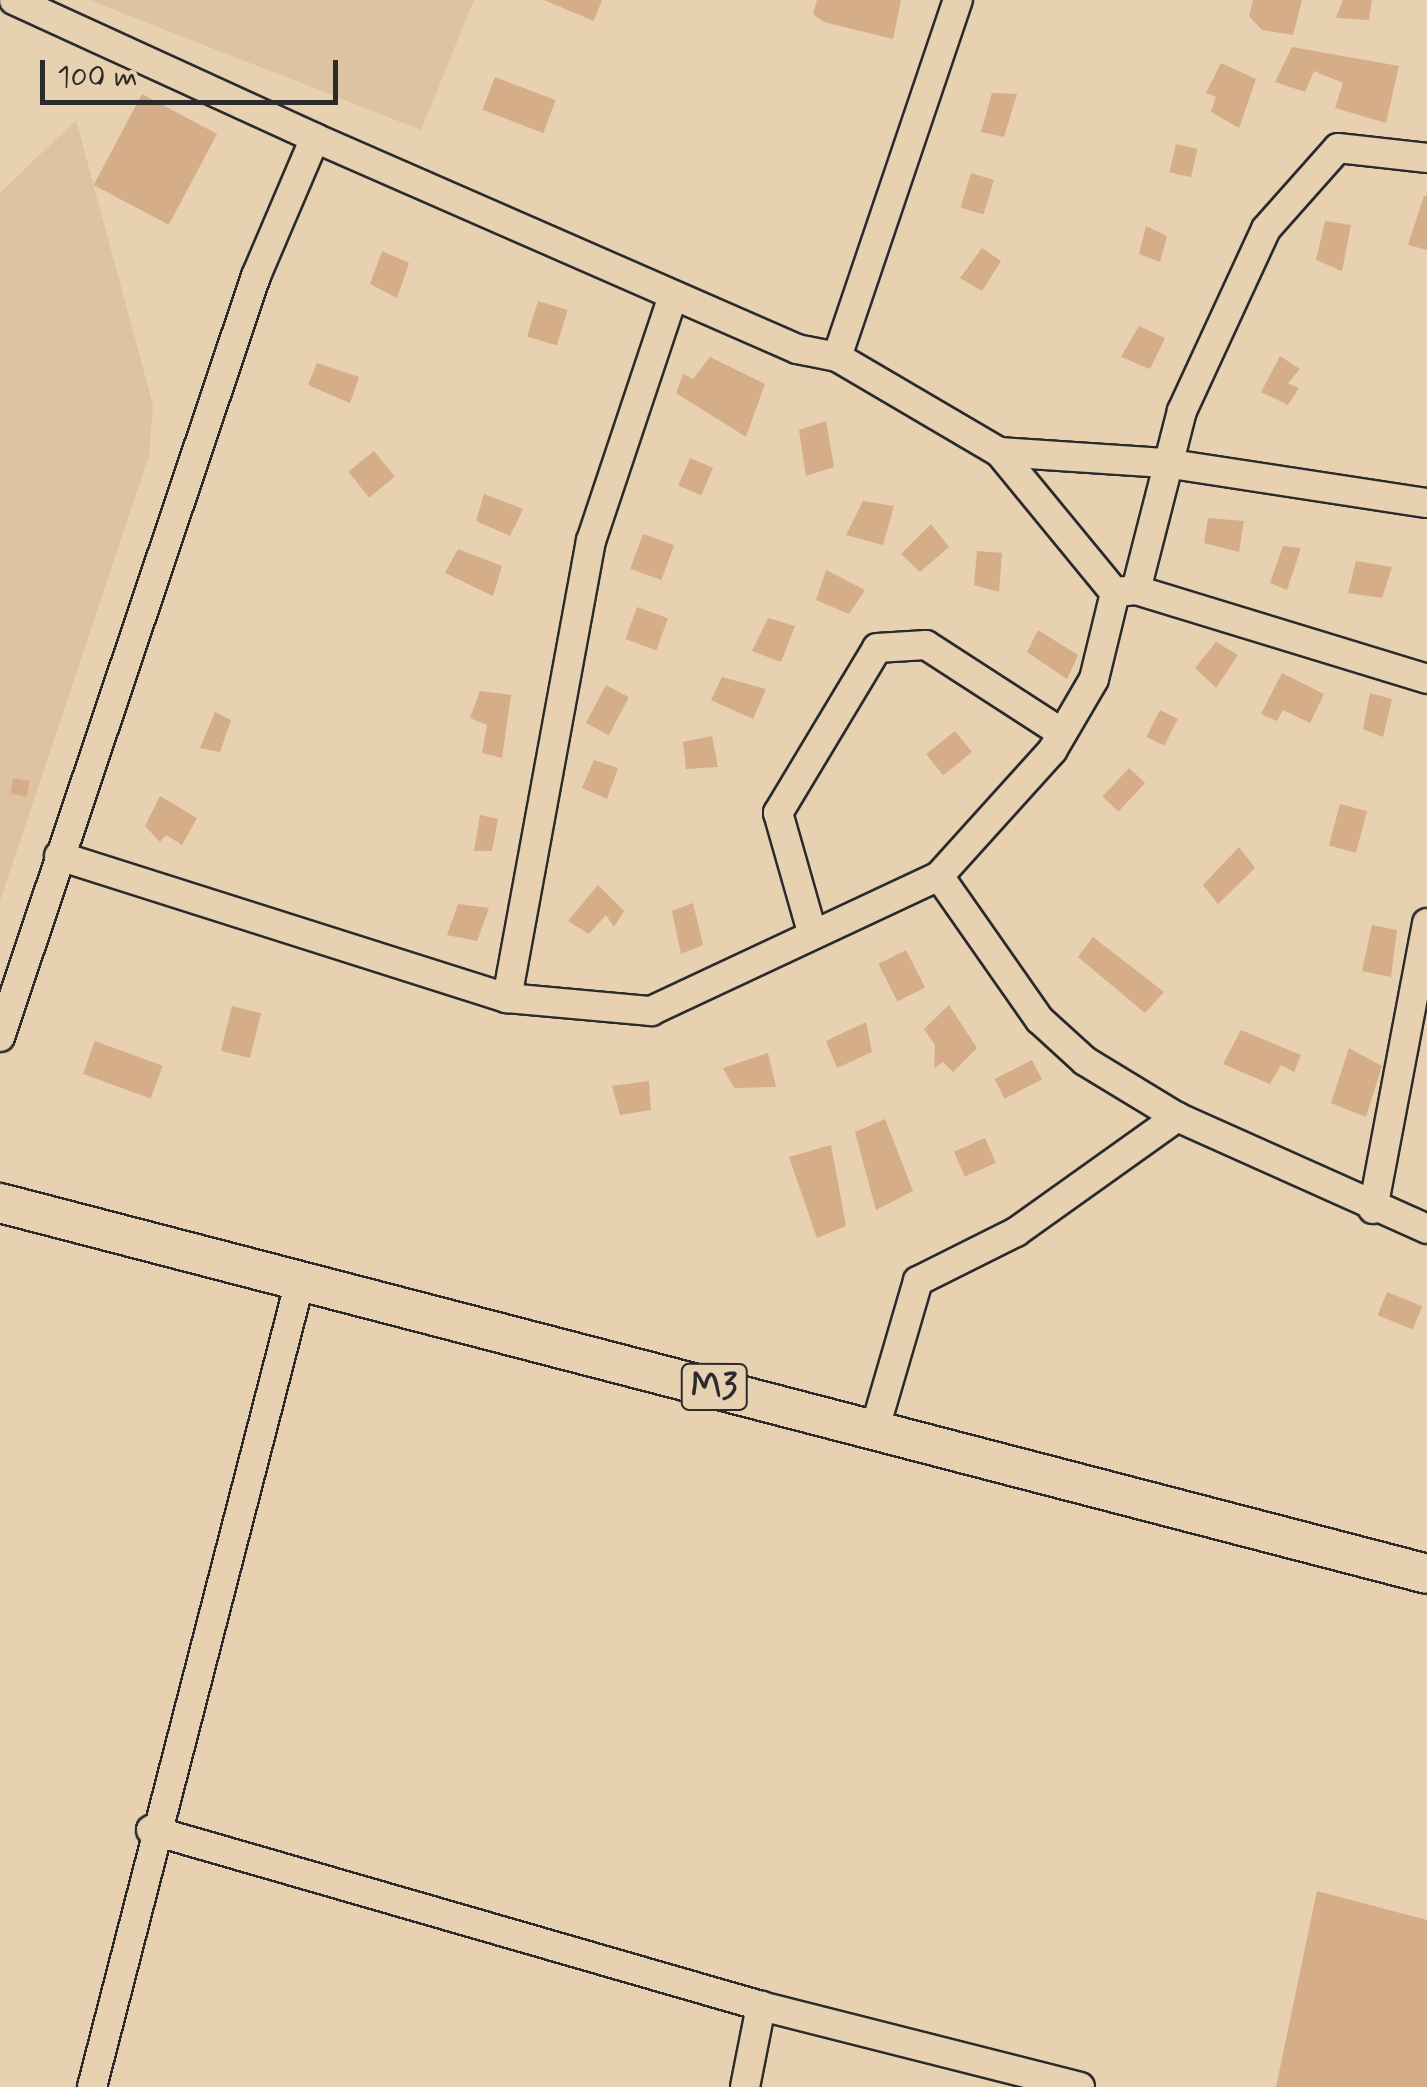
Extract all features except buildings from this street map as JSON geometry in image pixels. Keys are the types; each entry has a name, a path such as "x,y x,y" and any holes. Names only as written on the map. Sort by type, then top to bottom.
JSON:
{"main road":[{"name":"M3","path":"0,1204 1427,1574"}],"street":[{"path":"14,0 315,138 797,350 837,356 999,452 1126,591 1427,679"},
{"path":"837,356 958,0"},
{"path":"0,1037 256,276 315,138"},
{"path":"60,856 507,998 651,1011 812,932 939,876 1062,733 1094,680 1126,591 1164,464 1266,229 1322,158 1366,146 1427,158"},
{"path":"507,998 591,541 673,296"},
{"path":"999,452 1164,464 1427,503"},
{"path":"812,932 778,814 877,648 926,645 1062,733"},
{"path":"939,876 1040,1020 1085,1061 1177,1116 1373,1209 1427,1229"},
{"path":"1373,1209 1427,923"},
{"path":"875,1428 918,1281 1032,1222 1177,1116"},
{"path":"92,2087 151,1830 300,1280"},
{"path":"151,1830 761,2006 1080,2087"},
{"path":"744,2087 761,2006"}],"shaded area":[{"path":"89,0 474,0 421,130"},
{"path":"76,120 153,405 149,456 0,901 0,193"}]}
